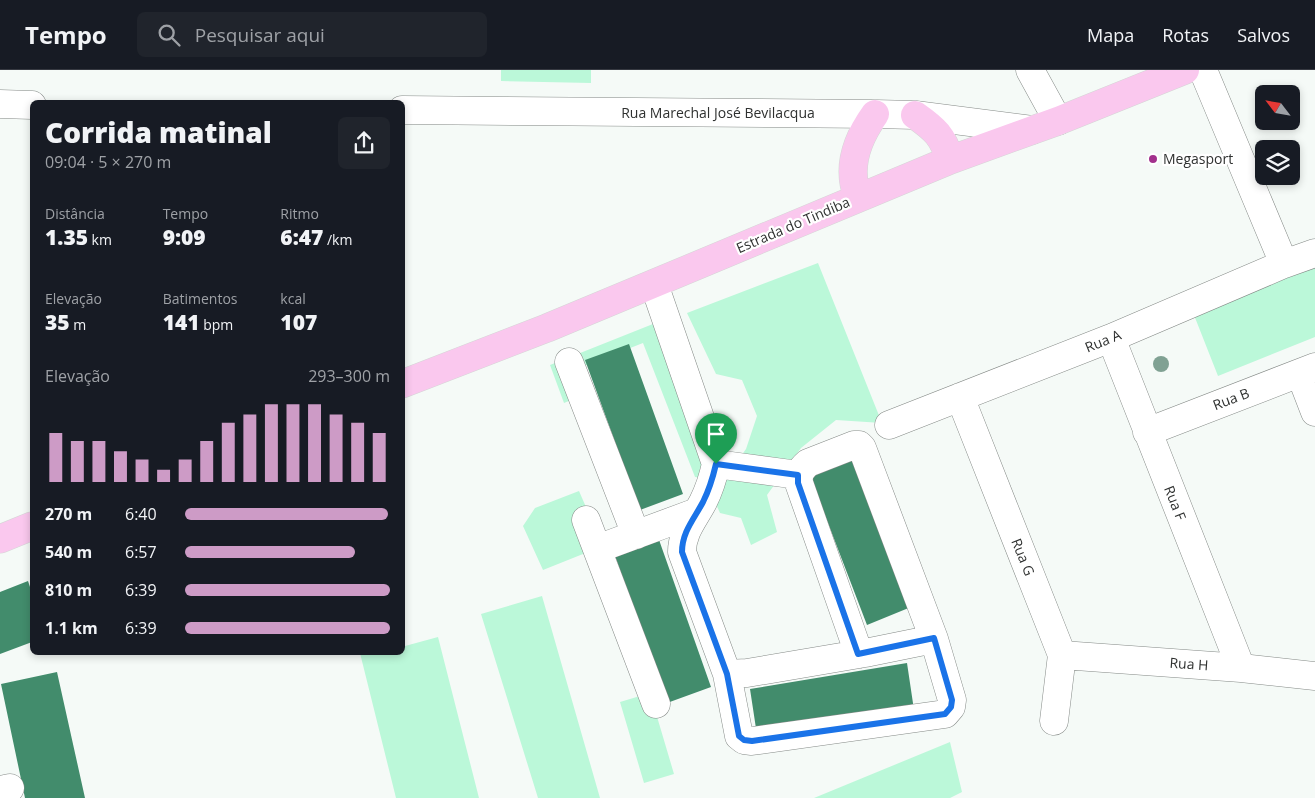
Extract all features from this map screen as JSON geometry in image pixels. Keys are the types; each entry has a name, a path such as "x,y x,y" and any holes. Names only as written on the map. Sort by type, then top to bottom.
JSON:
{"main road":[{"name":"Estrada do Tindiba","path":"405,383 547,328 950,160 1185,70"},
{"path":"858,197 854,186 853,160 857,144 875,114"},
{"path":"915,115 946,144 950,160"},
{"path":"0,539 30,527"}],"street":[{"path":"1030,70 1058,120"},
{"path":"1203,70 1284,264"},
{"path":"0,104 30,105"},
{"name":"Rua Marechal José Bevilacqua","path":"405,110 915,115 1032,130"},
{"name":"Rua A","path":"889,425 1111,338 1284,264 1315,253"},
{"path":"654,284 716,464 711,483 687,528 682,541 682,552 727,674 739,736 744,740 752,741 945,714 951,707 952,700 934,638 862,448 859,445 854,445 808,463 798,475 798,483 858,654"},
{"name":"Rua F","path":"1111,338 1146,432 1241,668"},
{"path":"569,362 636,535"},
{"path":"1307,370 1315,412"},
{"name":"Rua B","path":"1146,432 1307,370"},
{"name":"Rua G","path":"960,397 1062,655 1054,721"},
{"path":"716,464 798,475"},
{"path":"597,548 696,512"},
{"path":"586,520 656,704"},
{"path":"727,674 747,673 858,654 934,638"},
{"name":"Rua H","path":"1062,655 1241,668 1315,676"}],"green space":[{"path":"501,70 591,70 591,83 501,81"},
{"path":"1315,261 1315,337 1218,376 1192,310"},
{"path":"818,263 882,423 836,420 801,448 767,495 777,532 751,545 741,518 720,513 704,478 695,477 643,343 579,368 588,393 564,403 550,365 663,320 723,481 746,449 757,416 742,380 716,374 687,313"},
{"path":"579,491 603,546 543,570 523,526 535,508"},
{"path":"542,596 600,798 538,798 481,614"},
{"path":"438,637 479,798 396,798 360,655 405,655 405,646"},
{"path":"650,693 674,774 644,783 620,702"},
{"path":"950,742 962,792 950,798 814,798"}],"building":[{"path":"629,344 683,494 640,510 585,360"},
{"path":"853,459 911,607 867,625 810,476"},
{"path":"658,537 711,687 667,703 614,553"},
{"path":"28,581 30,587 30,643 0,654 0,592"},
{"path":"907,663 914,710 757,735 750,689"},
{"path":"57,672 85,798 25,798 1,684"}],"place":[{"name":"Megasport","path":"1153,159"}],"route":[{"path":"716,464 798,475 798,483 858,654 934,638 952,700 951,707 945,714 752,741 744,740 739,736 727,674 682,552 682,541 687,528 702,503 711,483 716,464"}]}
